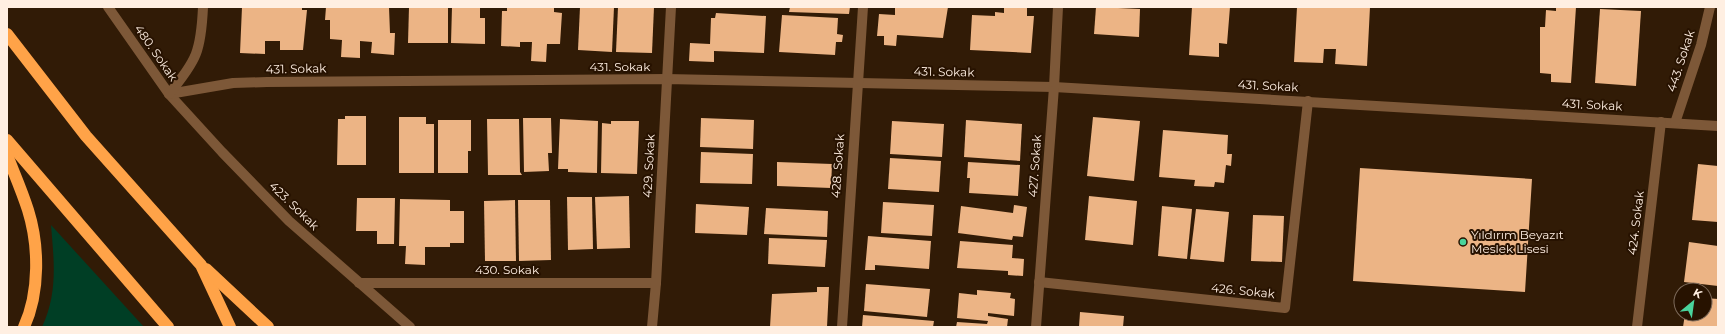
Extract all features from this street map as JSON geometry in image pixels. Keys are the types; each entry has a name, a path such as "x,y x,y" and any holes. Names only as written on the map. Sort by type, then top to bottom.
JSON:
{"highway":[{"path":"7,34 86,136 201,265 268,327"},
{"path":"7,140 168,327"},
{"path":"7,155 28,210 36,252 35,284 28,318 24,327"},
{"path":"201,265 230,327"}],"street":[{"name":"480. Sokak","path":"108,7 169,94"},
{"path":"169,94 190,69 199,51 204,7"},
{"name":"429. Sokak","path":"652,327 656,283 671,7"},
{"name":"428. Sokak","path":"842,327 863,7"},
{"name":"427. Sokak","path":"1036,327 1054,87 1058,7"},
{"name":"443. Sokak","path":"1675,123 1702,45 1710,7"},
{"name":"431. Sokak","path":"169,94 240,83 666,79 1054,87 1718,126"},
{"name":"423. Sokak","path":"169,94 222,152 290,221 410,327"},
{"name":"426. Sokak","path":"1039,282 1285,308 1308,101"},
{"name":"424. Sokak","path":"1637,327 1661,122"},
{"name":"430. Sokak","path":"359,283 656,283"}],"green space":[{"path":"51,225 144,327 42,327 51,302 53,289 54,264"}],"building":[{"path":"242,7 302,7 302,10 307,10 303,50 280,50 280,41 265,41 265,54 240,53"},
{"path":"326,7 389,7 390,33 395,33 394,55 371,53 372,42 360,41 360,58 341,57 342,40 330,39 330,20 325,20"},
{"path":"409,7 448,7 448,43 408,43"},
{"path":"452,7 480,7 480,18 485,18 485,44 451,43"},
{"path":"507,7 554,7 554,12 562,13 560,44 547,44 546,62 531,61 532,42 520,42 520,47 501,46 502,11 507,11"},
{"path":"580,7 614,7 612,52 578,50"},
{"path":"618,7 654,7 652,53 616,52"},
{"path":"790,7 850,7 849,14 789,12"},
{"path":"895,7 948,7 943,38 897,35 896,46 884,45 884,36 877,36 879,14 895,15"},
{"path":"1004,7 1027,8 1027,16 1034,16 1031,53 970,50 972,15 995,16 995,12 1004,13"},
{"path":"1096,7 1140,9 1139,37 1094,34"},
{"path":"1192,7 1230,7 1227,44 1219,43 1219,57 1189,55"},
{"path":"1297,7 1370,7 1367,66 1335,64 1336,49 1324,49 1323,63 1294,62"},
{"path":"1556,7 1576,7 1571,83 1551,82 1551,74 1540,73 1540,27 1545,27 1546,10 1556,11"},
{"path":"1600,9 1641,11 1636,86 1595,83"},
{"path":"716,13 766,16 764,53 714,51 714,62 689,61 690,43 710,44 711,18 715,18"},
{"path":"782,15 838,18 837,34 843,35 842,42 836,42 835,55 779,52"},
{"path":"345,116 366,116 366,165 337,165 338,119 345,119"},
{"path":"399,117 426,117 426,124 434,124 434,173 399,173"},
{"path":"1093,117 1140,121 1134,181 1087,176"},
{"path":"523,118 551,118 552,153 548,153 549,171 524,172"},
{"path":"701,118 754,120 753,149 700,147"},
{"path":"487,119 519,119 520,172 522,175 488,175"},
{"path":"560,119 598,121 597,173 568,172 568,169 558,169"},
{"path":"438,120 471,120 471,151 468,151 468,173 438,173"},
{"path":"966,120 1022,124 1020,161 964,157"},
{"path":"611,121 639,121 637,174 601,173 602,123 611,124"},
{"path":"892,121 944,124 942,157 890,154"},
{"path":"1163,130 1228,135 1227,154 1232,154 1231,166 1226,165 1224,183 1215,182 1214,187 1194,186 1195,180 1159,177"},
{"path":"701,152 753,154 752,184 700,183"},
{"path":"890,158 941,161 939,192 888,189"},
{"path":"777,162 832,164 831,188 777,186"},
{"path":"968,162 1020,165 1018,196 969,193 970,178 967,178"},
{"path":"1698,164 1718,166 1718,222 1692,220"},
{"path":"1360,168 1532,179 1525,292 1353,281"},
{"path":"629,196 630,248 597,249 595,197"},
{"path":"1089,196 1137,201 1133,245 1085,240"},
{"path":"567,197 592,197 593,249 568,250"},
{"path":"357,198 395,198 394,244 377,244 377,231 356,231"},
{"path":"400,199 450,200 450,211 464,211 464,243 450,243 450,247 425,247 425,265 405,264 406,246 399,246"},
{"path":"515,200 516,261 485,261 484,201"},
{"path":"518,200 550,200 551,260 519,261"},
{"path":"883,202 934,205 932,236 881,233"},
{"path":"696,204 749,207 747,235 695,233"},
{"path":"1014,205 1027,207 1023,237 1013,236 1012,240 958,233 961,206 1013,213"},
{"path":"1162,206 1192,209 1187,259 1158,256"},
{"path":"766,208 828,211 827,237 764,234"},
{"path":"1196,209 1229,212 1224,262 1190,259"},
{"path":"1253,215 1284,216 1282,262 1251,261"},
{"path":"868,236 931,241 929,269 875,265 875,270 865,270"},
{"path":"769,238 827,240 825,267 768,264"},
{"path":"960,241 1013,245 1012,258 1024,259 1023,276 1008,275 1008,271 957,268"},
{"path":"1689,242 1718,246 1718,286 1713,285 1713,282 1684,282"},
{"path":"866,284 930,289 927,317 864,311"},
{"path":"817,287 829,287 827,327 770,327 772,294 817,292"},
{"path":"977,290 1011,293 1010,298 1015,299 1014,316 988,313 988,316 1008,319 1007,327 956,327 957,322 987,324 988,321 957,318 959,293 977,295"},
{"path":"1713,299 1718,299 1718,327 1683,327 1684,322 1713,322"},
{"path":"1080,312 1124,316 1123,327 1079,327"},
{"path":"863,315 934,321 933,327 862,327"}],"place":[{"name":"Yıldırım Beyazıt Meslek Lisesi","path":"1463,242"}]}
